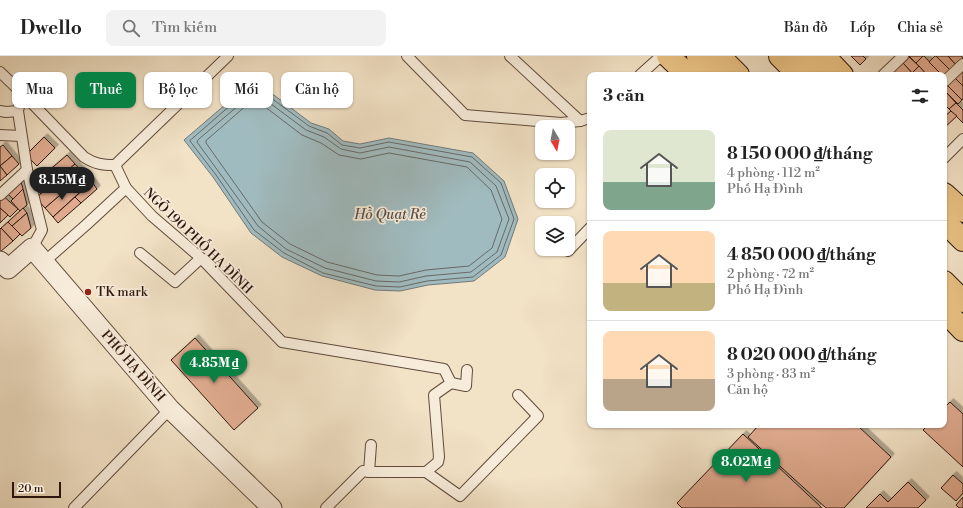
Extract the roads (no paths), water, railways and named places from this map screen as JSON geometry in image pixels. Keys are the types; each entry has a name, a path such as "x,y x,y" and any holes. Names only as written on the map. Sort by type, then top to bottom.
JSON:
{"main road":[{"path":"668,56 685,72"},
{"path":"698,56 714,72"},
{"path":"719,56 735,72"},
{"path":"780,56 796,72"},
{"path":"789,56 804,72"},
{"path":"801,56 817,72"},
{"path":"824,56 839,72"},
{"path":"947,187 963,204"},
{"path":"947,197 963,211"},
{"path":"947,215 963,231"},
{"path":"947,224 963,240"},
{"path":"947,285 963,301"},
{"path":"947,313 963,330"}],"street":[{"path":"3,269 38,255"},
{"name":"PHỐ HẠ ĐÌNH","path":"38,255 170,408 272,508"}],"lane":[{"path":"37,108 84,157 94,163 115,165 228,56"},
{"path":"407,56 465,115 561,123 585,119"},
{"path":"510,56 585,119"},
{"path":"643,72 661,56"},
{"path":"886,72 903,56"},
{"path":"947,79 963,64"},
{"path":"0,72 12,84"},
{"path":"0,111 6,112 18,110 27,170 42,230 38,255"},
{"path":"0,135 21,136"},
{"path":"947,155 963,139"},
{"path":"115,165 126,188"},
{"path":"0,195 27,170"},
{"name":"NGÕ 190 PHỐ HẠ ĐÌNH","path":"38,255 86,225 126,188 152,216 201,258 282,342 444,369 451,383"},
{"path":"575,244 587,231"},
{"path":"140,253 175,282 201,258"},
{"path":"426,472 438,462 439,457 434,395 451,383 466,386 467,370"},
{"path":"326,508 363,471 426,472 460,496 538,416 518,395"},
{"path":"74,508 170,408"},
{"path":"368,472 371,445"}],"water":[{"name":"Hồ Quạt Rẻ","path":"273,94 281,100 281,108 291,108 311,123 329,129 343,141 360,144 389,138 473,153 504,181 518,219 505,257 474,281 428,285 400,291 375,290 322,276 282,257 251,233 213,177 184,140 221,108 273,108"}],"place":[{"name":"TK mark","path":"88,292"}]}
